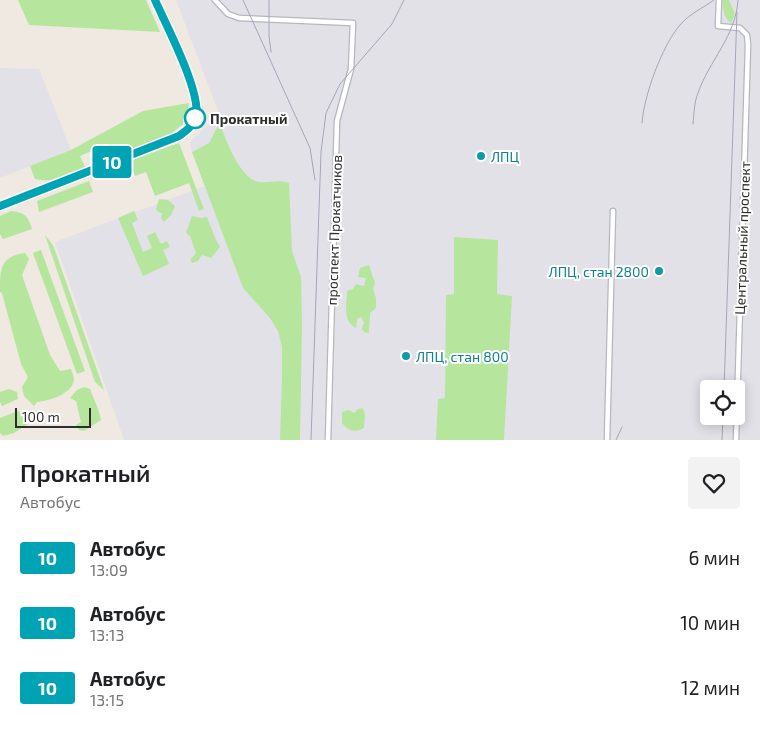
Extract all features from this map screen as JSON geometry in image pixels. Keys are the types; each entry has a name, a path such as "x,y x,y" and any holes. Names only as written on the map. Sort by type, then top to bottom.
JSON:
{"street":[{"path":"0,206 179,136 191,127 196,115 196,99 155,0"},
{"name":"проспект Прокатчиков","path":"215,0 228,14 239,18 353,23 351,69 337,121 328,440"},
{"name":"Центральный проспект","path":"719,0 718,26 740,28 747,35 748,45 736,440"},
{"path":"607,440 613,211"}],"shaded area":[{"path":"176,0 760,0 760,440 124,440 55,242 205,186 190,142 219,114"},
{"path":"0,68 39,69 71,150 0,178"}],"green space":[{"path":"18,0 146,0 160,32 29,25"},
{"path":"723,0 729,0 735,14 731,23 728,21 723,10"},
{"path":"189,103 188,112 183,118 183,124 167,137 111,159 104,146 80,156 85,167 74,174 54,180 35,179 30,166 71,150 143,111"},
{"path":"220,122 234,157 252,180 289,183 292,251 301,277 300,440 280,440 282,347 278,331 270,318 243,288 192,152 209,143"},
{"path":"179,143 204,209 199,211 189,183 155,196 146,172 135,176 130,161"},
{"path":"89,181 93,192 39,212 37,201"},
{"path":"159,199 168,200 175,206 171,215 164,222 161,218 162,213 156,209"},
{"path":"11,211 19,212 25,216 32,229 3,239 0,234 0,216"},
{"path":"134,211 138,220 132,223 143,252 152,248 147,236 155,232 161,244 167,241 170,247 163,250 169,264 143,276 118,218"},
{"path":"192,216 207,217 220,247 211,258 202,255 198,261 192,263 190,260 196,253 190,236 186,233"},
{"path":"45,235 53,245 104,390 95,382"},
{"path":"454,237 498,240 497,294 512,296 504,440 436,440 438,399 445,398 446,295 454,294"},
{"path":"41,250 85,371 77,374 33,253"},
{"path":"25,253 29,259 22,275 50,355 60,371 71,369 74,380 65,393 37,402 34,406 24,396 22,387 28,377 21,364 2,293 0,292 0,277 3,265 11,257"},
{"path":"369,265 375,283 373,289 376,298 376,308 370,313 369,333 364,332 362,329 364,322 361,317 357,319 356,328 352,325 347,317 346,307 347,291 353,289 356,284 364,286 366,278 358,277 360,268"},
{"path":"84,387 90,389 101,420 84,431 79,430 76,425 81,422 76,401 70,398 77,390"},
{"path":"9,389 17,392 18,399 2,406 0,392"},
{"path":"363,408 365,415 364,428 352,430 342,423 342,412 349,410 354,413 358,409"},
{"path":"18,411 25,414 28,424 14,433 3,436 0,433 0,418"}],"railway":[{"path":"243,0 310,148 315,180"},
{"path":"269,0 271,52"},
{"path":"311,440 321,152 326,113 340,84 392,24 404,0"},
{"path":"642,123 650,85 673,34 692,14 714,0"},
{"path":"693,124 698,93 727,37 736,13 738,0"},
{"path":"724,380 737,12"},
{"path":"722,440 723,425"},
{"path":"616,440 622,427"}],"bus line":[{"name":"10","path":"0,206 179,136 191,127 196,115 196,99 155,0"}],"place":[{"name":"Прокатный","path":"195,118"},
{"name":"ЛПЦ","path":"481,156"},
{"name":"ЛПЦ, стан 2800","path":"659,271"},
{"name":"ЛПЦ, стан 800","path":"406,356"}]}
